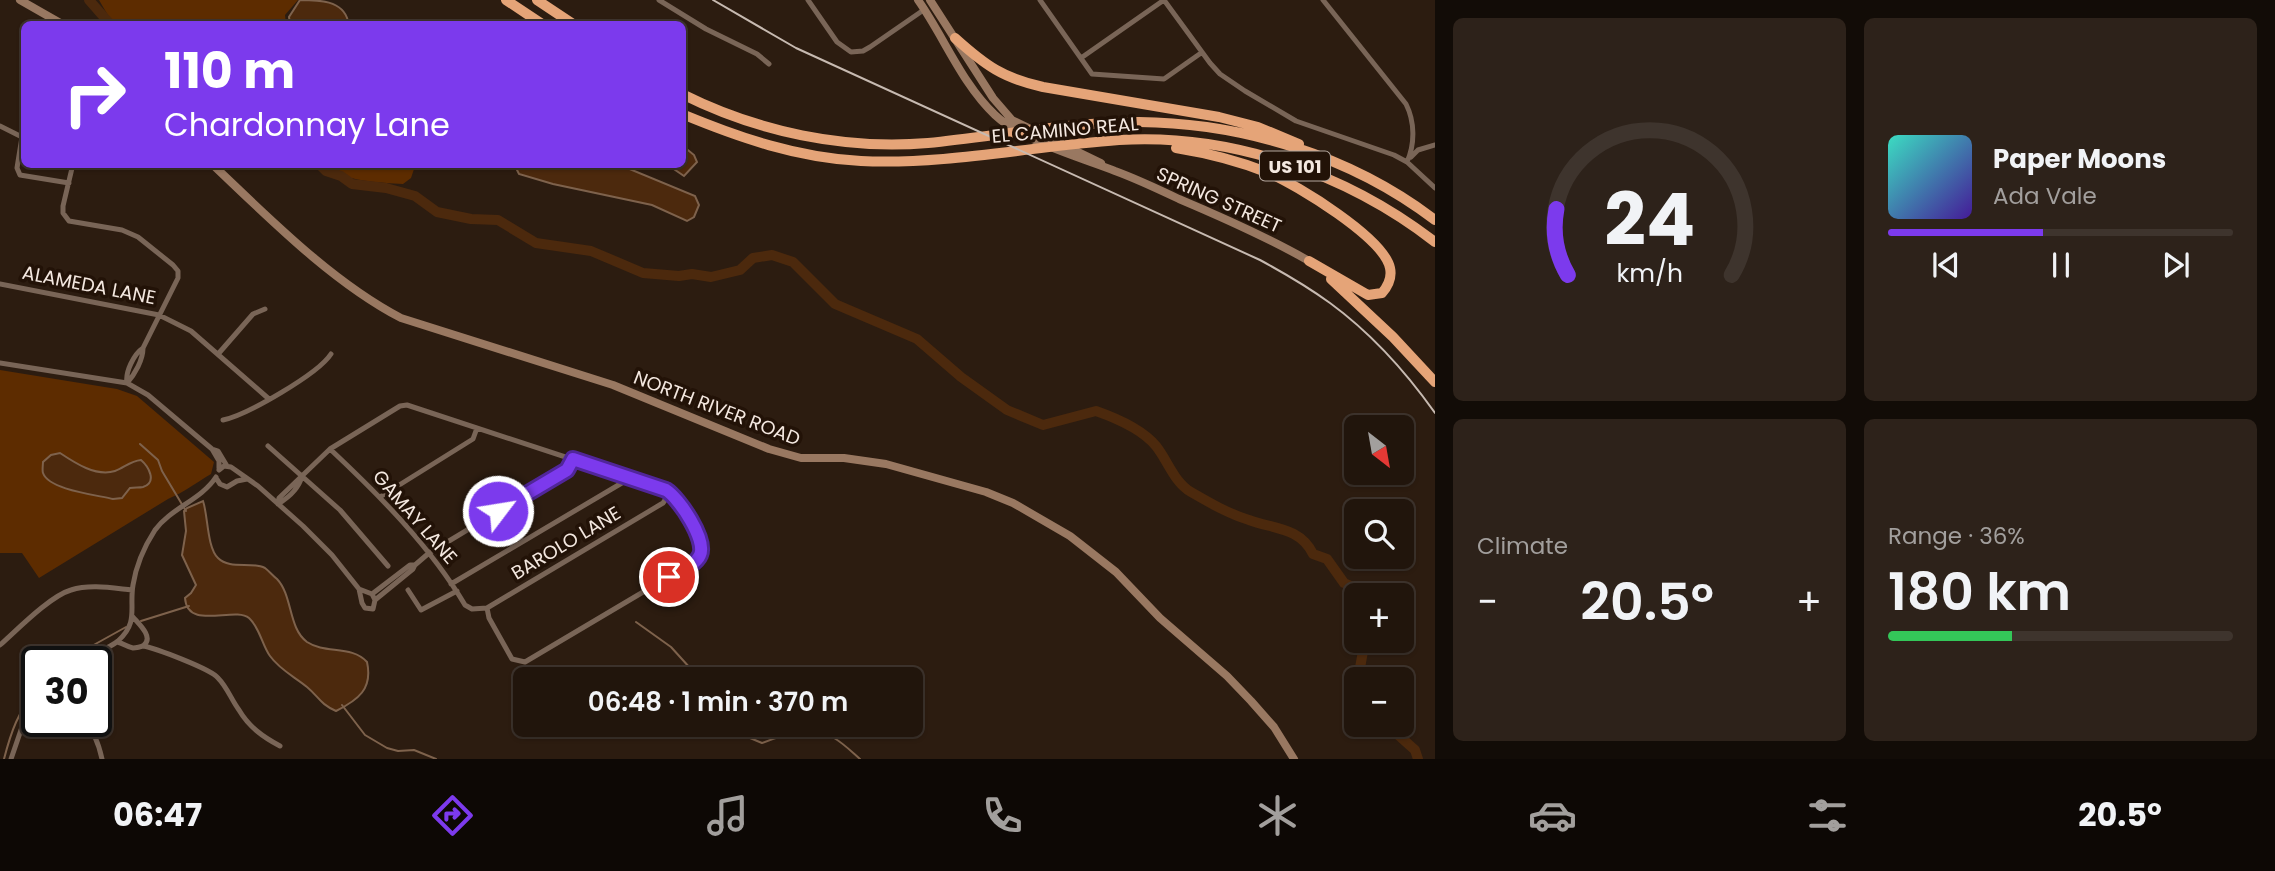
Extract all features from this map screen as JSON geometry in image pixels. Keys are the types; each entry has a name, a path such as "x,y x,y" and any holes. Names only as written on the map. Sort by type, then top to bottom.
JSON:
{"highway":[{"path":"506,0 538,21"},
{"path":"537,0 568,21"},
{"path":"955,38 987,65 1016,81 1219,117 1287,138 1334,161"},
{"name":"EL CAMINO REAL","path":"686,96 732,116 781,131 854,142 926,143 1138,122 1186,124 1236,132 1334,161 1398,195 1435,220"},
{"name":"EL CAMINO REAL","path":"686,116 777,149 815,157 860,161 913,162 1121,140 1202,144 1240,150 1279,161 1348,188 1404,220 1435,243"},
{"path":"1137,140 1231,160 1286,181 1322,202 1362,233 1387,260 1390,278 1382,293 1368,295 1309,261"},
{"path":"1309,261 1353,298 1435,383"}],"main road":[{"path":"20,0 57,21"},
{"name":"SPRING STREET","path":"918,0 931,3 993,98 1012,120 1115,171"},
{"name":"SPRING STREET","path":"931,3 973,89 998,118 1038,141 1115,171 1276,242 1309,261"},
{"name":"NORTH RIVER ROAD","path":"216,168 335,275 375,304 401,317 613,385 769,449 801,458 844,458 886,464 986,492 1042,518 1086,547 1116,572 1160,618 1227,677 1274,727 1294,759"}],"street":[{"path":"659,0 706,29 757,54 769,64"},
{"path":"808,0 837,42 851,52 870,47 931,3"},
{"path":"1051,0 1042,3 1092,74 1164,79 1201,53"},
{"path":"1081,58 1164,0 1201,53 1220,74 1296,121 1381,149 1406,162 1435,188"},
{"path":"1323,0 1406,104 1411,114 1413,136 1411,153 1406,162"},
{"path":"0,126 21,137"},
{"path":"1406,162 1418,150 1435,145"},
{"path":"21,148 17,168 20,175 69,183"},
{"path":"72,168 63,206 63,213 69,221 122,230 138,237 178,271 178,278 126,377 127,383"},
{"name":"ALAMEDA LANE","path":"0,284 159,315 191,331 269,399"},
{"path":"219,353 253,314 265,309"},
{"path":"223,420 244,413 269,399 323,365 331,354"},
{"path":"0,363 127,383 148,395 221,454 227,466 278,504 331,555 359,589 374,597"},
{"path":"278,504 286,499 302,476 330,449 403,406 632,477 670,493 677,498 701,540 702,548 698,559 530,661 517,662 512,659 489,618 487,608"},
{"path":"380,497 473,439 477,428"},
{"path":"268,446 340,510 388,566"},
{"path":"110,646 117,642 129,628 133,617 132,590 140,559 158,527 203,491 216,477 219,461 212,449"},
{"name":"GAMAY LANE","path":"330,449 380,497 429,553 465,605 472,609"},
{"path":"359,589 365,608 373,609 374,597 413,569 429,553 567,470 573,459"},
{"path":"219,470 227,466"},
{"path":"237,472 237,481"},
{"path":"216,477 217,482 230,487 237,481 247,479"},
{"path":"451,584 632,477"},
{"path":"203,491 224,486"},
{"name":"BAROLO LANE","path":"472,609 487,608 663,503 670,493"},
{"path":"0,645 57,597 69,591 96,587 132,590"},
{"path":"408,590 421,610 457,592"},
{"path":"133,617 161,652"},
{"path":"129,628 142,627"},
{"path":"124,634 130,647"},
{"path":"143,646 147,637"},
{"path":"117,642 130,647 143,646 216,675 254,729 280,746"},
{"path":"11,759 21,729"},
{"path":"95,737 102,759"}],"shaded area":[{"path":"99,0 298,0 285,15 286,21 111,21"},
{"path":"300,0 322,1 341,9 348,21 290,21 289,17"},
{"path":"686,148 697,162 684,176 672,168 686,168"},
{"path":"327,168 414,169 411,178 403,184 350,178"},
{"path":"516,168 627,168 695,196 699,205 694,217 687,221 652,205 519,174"},
{"path":"0,370 117,389 137,396 214,462 211,474 39,578 22,553 0,553"},
{"path":"60,453 86,468 100,472 115,471 141,460 149,470 150,482 143,487 130,488 122,498 113,499 64,488 47,479 43,472 43,462 51,455"},
{"path":"203,501 212,547 218,558 228,564 265,568 282,586 297,629 307,642 322,648 354,653 367,662 368,680 357,698 336,711 274,661 249,618 233,614 202,616 188,608 185,598 196,585 182,555 186,531 184,511"}],"waterway":[{"path":"89,0 107,21"},
{"path":"323,168 352,184 386,188 415,196 437,212 471,219 498,220 536,243 591,251 643,273 711,277 740,270 753,258 772,255 793,262 835,304 917,339 961,377 1007,410 1043,425 1096,411 1136,429 1156,446 1185,488 1234,515 1293,534 1308,545 1313,554 1327,559 1344,583"},
{"path":"140,444 158,460 186,511"},
{"path":"141,621 189,606"},
{"path":"636,622 671,647 689,667"},
{"path":"92,646 126,627"},
{"path":"1360,667 1363,653"},
{"path":"342,705 365,735 387,748 398,751 414,750 436,759"},
{"path":"4,759 21,713"},
{"path":"749,737 762,743 779,737"},
{"path":"832,737 860,759"},
{"path":"1400,737 1415,750 1418,759"}],"railway":[{"path":"713,0 796,48 1278,270 1322,297 1360,327 1400,368 1435,413"}],"route":[{"path":"498,511 567,470 573,459 666,490 677,498 701,540 702,548 698,559 669,577"}]}
